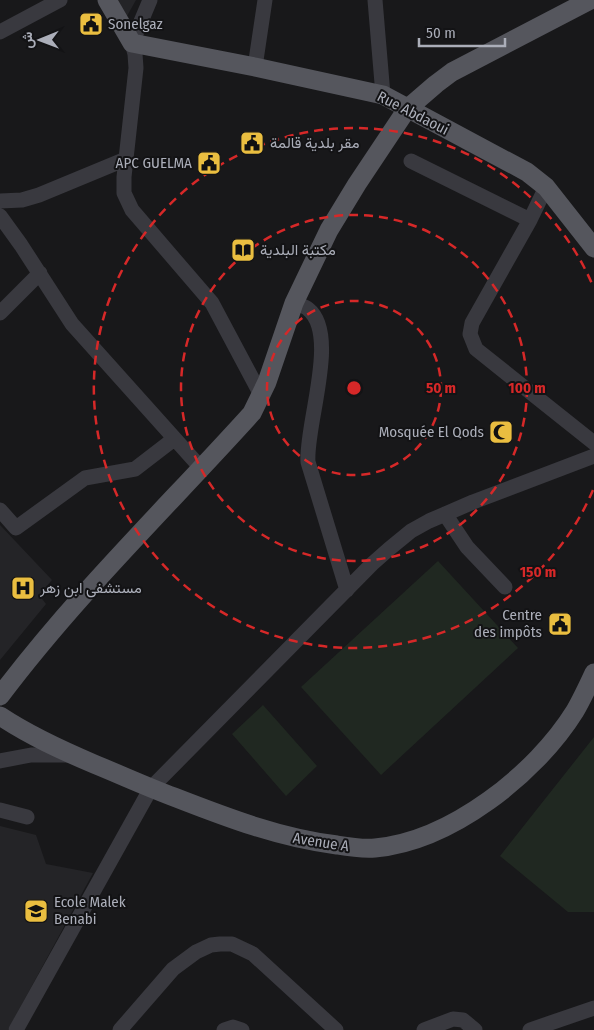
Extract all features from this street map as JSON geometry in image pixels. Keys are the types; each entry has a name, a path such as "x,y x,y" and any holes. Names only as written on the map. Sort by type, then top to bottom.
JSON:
{"main road":[{"path":"107,0 132,43"},
{"path":"0,696 31,655 101,576 252,413 261,395 294,303 329,230 407,109 452,72 590,0"},
{"name":"Rue Abdaoui","path":"132,43 255,66 383,95 526,172 546,187 594,248"},
{"name":"Avenue A","path":"0,716 53,747 246,825 286,837 349,847 374,848 404,842 435,832 470,813 497,795 525,771 550,744 575,711 594,673"}],"street":[{"path":"0,32 60,0"},
{"path":"150,0 132,43 136,68 124,193 132,210 212,303 261,395"},
{"path":"255,66 265,0"},
{"path":"376,0 383,95"},
{"path":"0,201 22,200 126,159"},
{"path":"411,161 530,220"},
{"path":"546,187 530,220 472,323 470,334 476,349 594,443"},
{"path":"0,216 5,233 40,273 72,324 201,468"},
{"path":"0,313 40,273"},
{"path":"294,303 308,309 316,320 320,333 322,350 319,380 306,448 308,462 347,590"},
{"path":"0,510 16,528 85,478 135,469 174,439"},
{"path":"16,1030 151,788 389,548 411,531 429,521 594,456"},
{"path":"445,514 467,547 505,587"},
{"path":"0,760 31,755 73,755"},
{"path":"0,810 27,817"},
{"path":"125,1028 173,969 196,952 211,945 232,944 254,954 336,1030"},
{"path":"530,1030 594,1008"},
{"path":"424,1030 453,1019 463,1020 475,1030"},
{"path":"224,1030 233,1027 242,1030"}],"shaded area":[{"path":"111,0 136,0 127,16 119,14"},
{"name":"مستشفى ابن زهر","path":"0,525 52,580 39,595 46,604 0,660"},
{"path":"438,561 518,648 381,775 301,687"},
{"path":"263,705 317,766 286,796 232,734"},
{"path":"594,737 594,912 568,912 500,856"},
{"name":"Ecole Malek Benabi","path":"0,826 36,835 46,864 93,873 8,1030 0,1030"}],"place":[{"name":"Sonelgaz","path":"91,24"},
{"name":"مقر بلدية قالمة","path":"252,143"},
{"name":"APC GUELMA","path":"209,163"},
{"name":"مكتبة البلدية","path":"243,250"},
{"name":"Mosquée El Qods","path":"501,432"},
{"name":"مستشفى ابن زهر","path":"23,588"},
{"name":"Centre des impôts","path":"560,624"},
{"name":"Ecole Malek Benabi","path":"36,911"}]}
